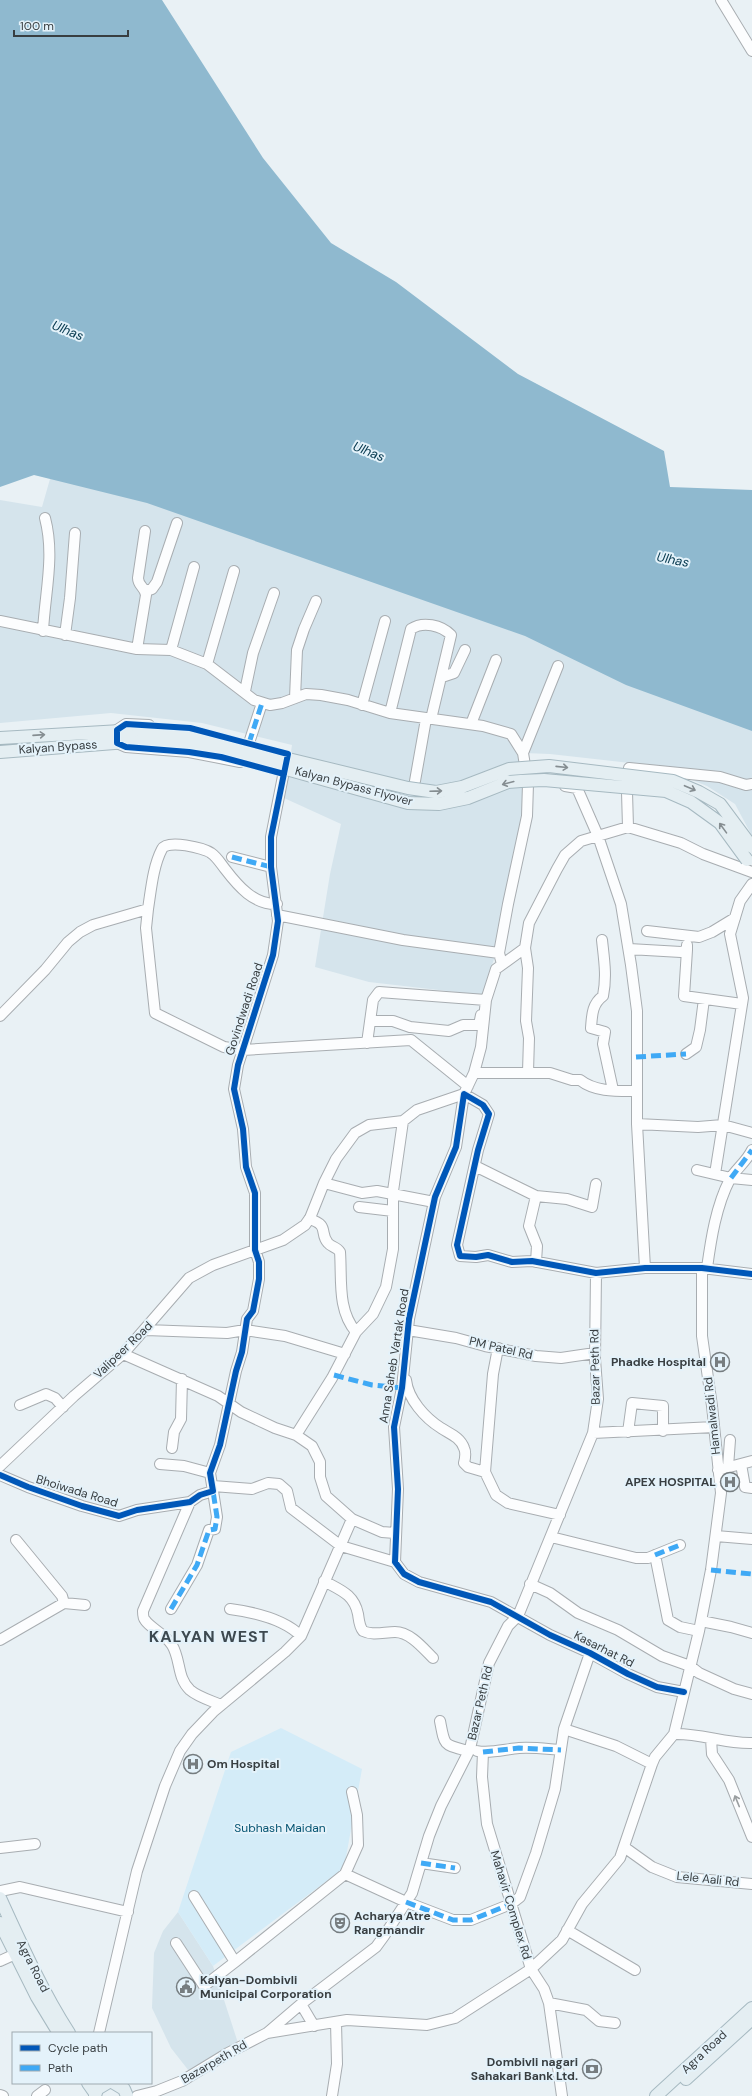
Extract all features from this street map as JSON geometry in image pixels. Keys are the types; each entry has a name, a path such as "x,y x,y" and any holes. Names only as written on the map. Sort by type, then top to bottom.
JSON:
{"main road":[{"name":"Kalyan Bypass Flyover","path":"116,730 139,736 197,744 408,803 439,804 468,798 508,782 521,781 544,780 666,791 691,802 720,823 749,863"},
{"name":"Kalyan Bypass","path":"0,738 116,730"},
{"name":"Kalyan Bypass Flyover","path":"117,743 139,736 199,734 280,757 401,786 436,792 462,787 509,769 549,766 673,781 699,792 720,804 752,847"},
{"name":"Kalyan Bypass","path":"0,752 117,743"},
{"name":"Agra Road","path":"0,1898 20,1952 59,2032"},
{"name":"Agra Road","path":"0,1924 20,1952"},
{"name":"Agra Road","path":"32,1976 68,2032"},
{"name":"Agra Road","path":"656,2096 752,2008"},
{"name":"Agra Road","path":"668,2096 752,2020"},
{"path":"89,2084 95,2095"},
{"path":"95,2095 100,2086 105,2084"},
{"path":"116,2084 124,2089 127,2096"}],"street":[{"path":"721,0 752,51"},
{"path":"43,631 51,551 50,535 45,518"},
{"path":"146,591 152,589 156,582 177,524"},
{"path":"137,649 145,608 146,591 138,583 138,578 145,531"},
{"path":"65,635 70,598 75,533"},
{"path":"171,650 194,567"},
{"path":"207,664 234,571"},
{"path":"245,692 254,653 274,593"},
{"path":"295,698 297,650 316,601"},
{"path":"0,621 43,631 99,640 137,649 171,650 207,664 254,700 270,705 282,704 306,694 321,695 390,713 471,724 499,729 510,734 523,753 528,784 527,816 499,953 502,964"},
{"path":"362,705 385,621"},
{"path":"390,713 411,629 416,626 430,625 439,627 451,634 442,677 429,719 415,781"},
{"path":"442,677 454,673 466,650"},
{"path":"471,724 496,660"},
{"path":"523,753 558,666"},
{"path":"262,703 249,743 190,728 126,724 116,730 117,743 126,747 189,752 221,757 284,774"},
{"name":"Govindwadi Road","path":"210,1473 220,1445 236,1371 242,1352 247,1319 253,1311 259,1279 258,1262 255,1250 255,1193 246,1167 243,1129 234,1089 243,1050 273,955 278,915 271,867 271,837 288,754 249,743"},
{"path":"628,827 627,792 630,767 720,777 746,786 752,784"},
{"path":"528,784 670,797 694,807"},
{"path":"577,788 598,836 621,904 629,949 636,1011 637,1124 645,1268"},
{"path":"528,1072 529,1038 526,1021 528,968 525,948 529,923 565,855 581,841 628,827 681,843 703,854 752,872"},
{"path":"277,904 260,902 238,886 211,852 176,844 167,845 162,849 154,874 146,928 155,1013 224,1047 243,1050 411,1040 483,1105 489,1114 475,1166 457,1245 460,1256 476,1257 488,1255 512,1262 536,1262 596,1273 645,1268 705,1268 752,1274"},
{"path":"232,857 271,867"},
{"path":"715,1174 743,998 730,934 740,901 752,884"},
{"path":"0,1016 45,970 68,942 80,932 93,925 148,909"},
{"path":"278,915 402,940 499,953"},
{"path":"647,931 698,937 712,932 735,918"},
{"path":"688,936 684,996 742,1004"},
{"path":"602,940 606,983 603,996 596,1001 591,1028 605,1032 603,1044 613,1090"},
{"path":"370,1021 393,1021 410,1027 449,1031 463,1025 476,1026 480,1020 484,999 496,968 525,948"},
{"path":"629,949 681,952 687,950"},
{"path":"367,1043 373,1000 379,992 484,999"},
{"name":"Anna Saheb Vartak Road","path":"395,1562 395,1532 398,1489 394,1427 408,1330 434,1202 456,1147 466,1090 474,1073 481,1047 484,999"},
{"path":"686,1054 696,1047 704,999"},
{"path":"474,1073 550,1073 572,1080 580,1080 592,1087 636,1091"},
{"path":"356,1332 349,1324 345,1313 341,1283 340,1252 327,1242 322,1227 316,1222 309,1220 324,1183 336,1160 355,1133 369,1125 402,1121 417,1110 466,1090"},
{"path":"296,1435 332,1378 356,1332 373,1314 386,1287 393,1249 393,1194 402,1121"},
{"path":"637,1124 698,1127 723,1125 752,1133"},
{"name":"Hamalwadi Rd","path":"723,1468 714,1427 702,1336 705,1268 723,1194 731,1178 752,1150"},
{"path":"475,1166 536,1196 566,1199 592,1207 596,1184"},
{"path":"697,1170 731,1178 752,1180"},
{"path":"324,1183 362,1193 377,1190 434,1202"},
{"path":"536,1196 528,1226 538,1246 536,1262"},
{"path":"359,1207 393,1211"},
{"name":"Valipeer Road","path":"0,1466 63,1407 123,1354 146,1330 189,1278 213,1265 283,1240 305,1225 309,1220"},
{"name":"Bazar Peth Rd","path":"267,2033 301,2004 376,1946 412,1893 429,1836 441,1806 469,1750 489,1663 508,1626 518,1616 593,1433 598,1399 595,1353 596,1273"},
{"path":"146,1330 227,1333 246,1330 285,1336 345,1354"},
{"name":"PM Patel Rd","path":"408,1330 456,1338 536,1356 561,1358 595,1353"},
{"path":"498,1348 493,1374 485,1472 496,1495 508,1503 560,1515"},
{"path":"123,1354 218,1396 241,1412 275,1428 296,1435 312,1446 320,1462 320,1477 326,1496 352,1519 382,1532 395,1532"},
{"path":"404,1366 407,1388 419,1408 428,1419 456,1437 462,1443 466,1450 464,1463 468,1467 485,1472"},
{"path":"172,1448 174,1432 181,1419 182,1379"},
{"path":"20,1405 46,1394 55,1398 63,1407"},
{"path":"628,1432 632,1403 663,1406 663,1431"},
{"path":"593,1433 663,1431 714,1427"},
{"path":"730,1440 723,1468 716,1536 700,1626 674,1734 686,1734 711,1739 752,1743"},
{"path":"723,1468 752,1461"},
{"path":"160,1464 184,1466 210,1473 218,1517 215,1529 209,1530 197,1566 171,1609"},
{"path":"741,1464 745,1487 752,1488"},
{"name":"Bhoiwada Road","path":"0,1475 62,1499 119,1516 137,1510 190,1502 213,1488 252,1489 268,1483 279,1484 287,1491 291,1508 341,1546 395,1562"},
{"path":"190,1502 143,1611 145,1620 164,1635 172,1646 178,1657 182,1680 186,1686 191,1692 221,1705"},
{"path":"100,2032 137,1871 166,1786 180,1751 192,1734 221,1705 285,1652 300,1636 352,1519"},
{"path":"716,1536 752,1539"},
{"path":"551,1537 636,1558 655,1555 680,1545"},
{"path":"16,1540 62,1596 64,1603"},
{"path":"655,1555 668,1620 680,1627 700,1626 752,1634"},
{"path":"395,1562 404,1574 419,1582 491,1602 518,1616"},
{"path":"324,1581 350,1595 354,1601 359,1625 364,1631 380,1634 396,1632 405,1635 433,1658"},
{"path":"530,1584 550,1593 578,1613 618,1630 662,1656 690,1666 700,1674 752,1694"},
{"path":"0,1640 64,1603 85,1604"},
{"path":"230,1609 256,1613 284,1624 295,1630 300,1636"},
{"name":"Kasarhat Rd","path":"518,1616 550,1635 590,1653 609,1664 657,1687 684,1692"},
{"path":"345,1874 406,1902 452,1920 471,1920 511,1904 520,1897 536,1853 555,1789 564,1729 590,1653"},
{"path":"440,1721 444,1742 448,1746 483,1752 519,1748 561,1750"},
{"path":"564,1729 616,1746 652,1764"},
{"name":"Mahavir Complex Rd","path":"483,1752 482,1777 487,1824 531,1969 562,1940 582,1904 620,1858 655,1757 674,1734"},
{"path":"711,1739 712,1754 729,1780 752,1837"},
{"path":"176,1943 204,1986 345,1874 358,1845 357,1815 352,1792"},
{"path":"0,1848 35,1844"},
{"name":"Lele Aali Rd","path":"624,1847 652,1867 677,1877 752,1884"},
{"path":"420,1863 456,1868"},
{"path":"0,1891 20,1887 128,1912"},
{"path":"194,1896 235,1962"},
{"path":"567,1930 634,1970"},
{"path":"0,1961 20,1952"},
{"path":"267,2033 347,2020 427,2025 455,2018 531,1969 544,1989 549,2002 562,2096"},
{"path":"549,2002 586,2010 599,2021 615,2023"},
{"path":"301,2004 314,2026"},
{"path":"332,2096 337,2064 336,2022"},
{"name":"Bazarpeth Rd","path":"137,2096 157,2091 182,2081 228,2053 267,2033"}],"shaded area":[{"path":"56,458 752,721 752,836 735,804 707,786 657,766 550,754 524,753 533,810 504,952 494,959 482,995 369,982 315,967 330,874 341,824 284,798 292,745 202,723 111,713 0,723 0,500 42,507"},
{"name":"APEX HOSPITAL","path":"737,1475 737,1481 734,1481 737,1482 737,1488 727,1488 727,1476"},
{"name":"Kalyan-Dombivli Municipal Corporation","path":"178,1912 213,1966 238,2043 189,2071 171,2048 152,2008 154,1953 163,1931"}],"green space":[{"name":"Subhash Maidan","path":"281,1728 362,1769 344,1868 213,1966 178,1912 231,1752"}],"water":[{"name":"Ulhas","path":"0,0 162,0 263,158 331,243 396,282 518,374 664,451 670,487 752,490 752,731 626,685 525,636 147,503 34,475 0,487"}],"marked path":[{"path":"249,743 262,703"},
{"path":"232,857 271,867"},
{"path":"636,1057 686,1054"},
{"path":"731,1178 752,1150"},
{"path":"334,1375 372,1385 402,1388"},
{"path":"171,1609 197,1565 209,1530 215,1529 217,1517 213,1491"},
{"path":"655,1555 680,1545"},
{"path":"711,1570 752,1574"},
{"path":"483,1752 519,1748 561,1750"},
{"path":"421,1863 455,1868"},
{"path":"406,1902 453,1920 471,1920 511,1904"}],"cycle path":[{"path":"0,1475 28,1487 82,1506 119,1516 137,1510 190,1502 200,1495 213,1491 210,1473 220,1445 236,1371 242,1352 247,1319 253,1311 259,1279 259,1262 255,1250 255,1193 246,1167 243,1129 234,1089 238,1065 273,955 278,921 271,867 271,837 288,754 190,728 126,724 117,730 117,743 126,747 189,752 221,757 284,774"},
{"path":"684,1692 657,1687 628,1674 590,1653 550,1635 491,1602 419,1582 404,1574 395,1562 398,1489 394,1427 402,1388 409,1319 435,1197 456,1147 464,1094 483,1105 489,1114 478,1150 457,1245 460,1256 476,1257 488,1255 512,1262 532,1261 596,1273 645,1268 702,1268 752,1274"}],"place":[{"name":"Phadke Hospital","path":"720,1362"},
{"name":"APEX HOSPITAL","path":"730,1482"},
{"name":"Om Hospital","path":"193,1764"},
{"name":"Acharya Atre Rangmandir","path":"340,1923"},
{"name":"Kalyan-Dombivli Municipal Corporation","path":"186,1987"},
{"name":"Dombivli nagari Sahakari Bank Ltd.","path":"592,2069"}],"district":[{"name":"KALYAN WEST","path":"209,1636"}]}
